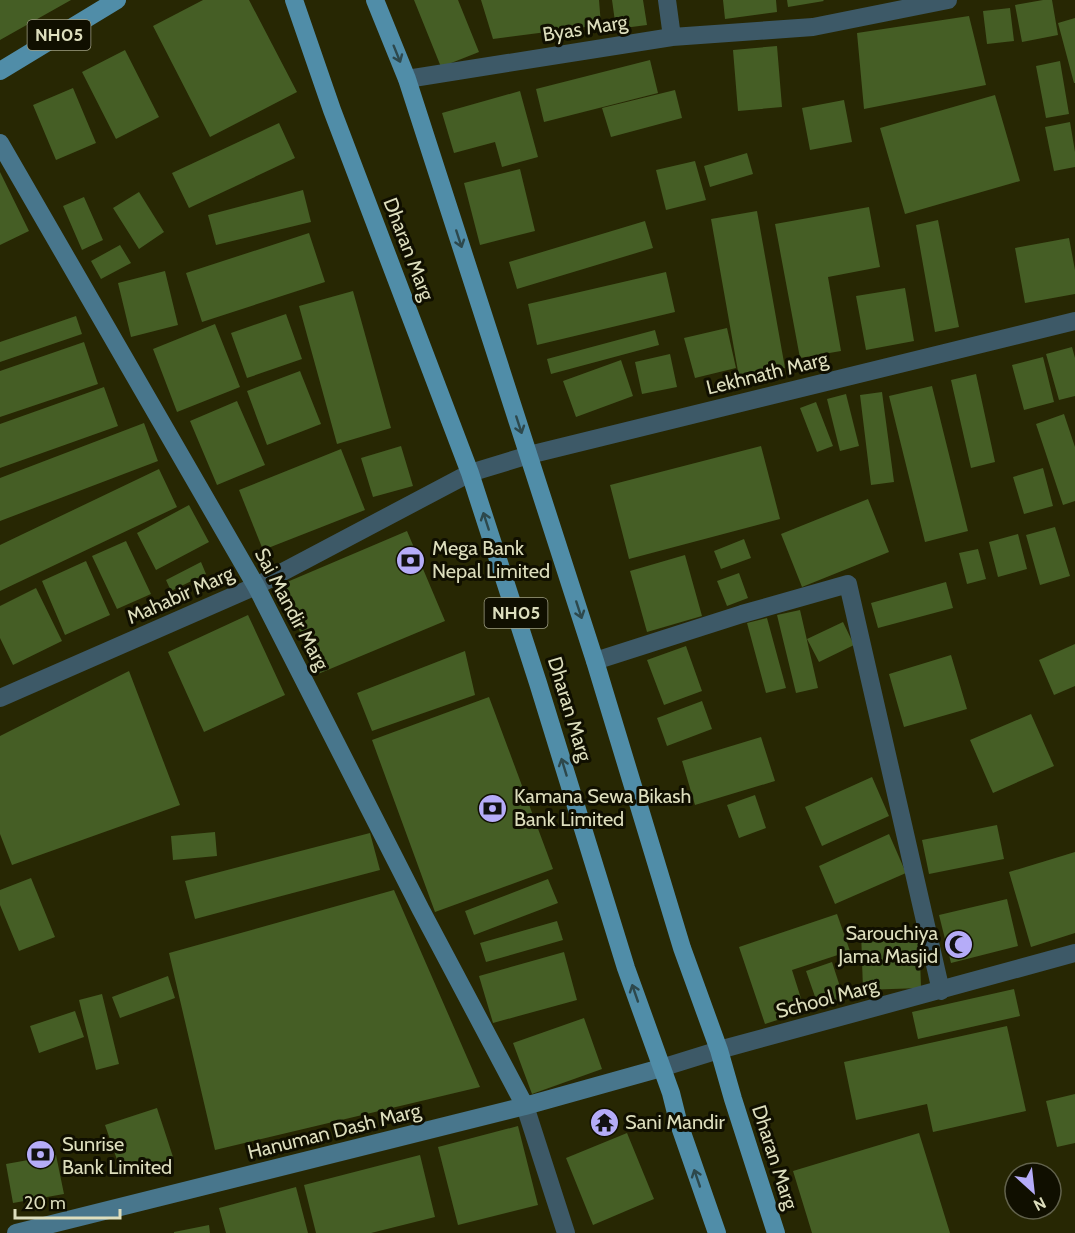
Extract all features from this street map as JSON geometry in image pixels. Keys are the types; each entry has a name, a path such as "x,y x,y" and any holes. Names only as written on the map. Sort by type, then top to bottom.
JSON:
{"main road":[{"name":"NH05","path":"0,71 117,0"},
{"name":"Dharan Marg","path":"294,0 332,110 470,473 538,682 626,968 717,1233"},
{"name":"Dharan Marg","path":"375,0 407,79 595,661 682,948 719,1050 732,1099 776,1233"}],"street":[{"path":"667,0 672,37"},
{"name":"Byas Marg","path":"407,79 672,37 813,27 948,0"},
{"name":"Sai Mandir Marg","path":"0,143 256,586 421,910 525,1106"},
{"name":"Lekhnath Marg","path":"470,473 529,455 1075,321"},
{"name":"Mahabir Marg","path":"0,698 256,586 470,473"},
{"path":"595,661 742,614 848,584 941,990"},
{"name":"School Marg","path":"661,1068 719,1050 1075,953"},
{"name":"Hanuman Dash Marg","path":"16,1233 525,1106 661,1068"},
{"path":"525,1106 566,1233"}],"building":[{"path":"0,0 71,0 0,40"},
{"path":"203,0 249,0 297,92 210,137 153,26"},
{"path":"414,0 458,0 479,52 441,67"},
{"path":"481,0 599,0 601,25 493,39"},
{"path":"612,0 643,0 647,25 616,29"},
{"path":"723,0 776,0 777,12 725,19"},
{"path":"787,0 823,0 824,1 788,7"},
{"path":"1052,0 1058,35 1022,42 1015,5"},
{"path":"1010,8 1014,41 987,44 983,11"},
{"path":"969,16 986,85 864,109 857,33"},
{"path":"1075,18 1075,83 1074,83 1058,23"},
{"path":"777,46 782,107 738,111 733,50"},
{"path":"125,50 159,117 116,139 82,72"},
{"path":"650,60 658,93 544,122 536,89"},
{"path":"1060,61 1069,114 1046,118 1036,66"},
{"path":"73,88 96,143 56,160 33,105"},
{"path":"675,90 682,118 611,137 602,108"},
{"path":"520,91 538,157 502,167 495,142 454,153 442,113"},
{"path":"995,95 1020,181 905,214 880,128"},
{"path":"844,100 852,142 810,150 802,108"},
{"path":"1070,122 1075,167 1054,171 1045,127"},
{"path":"279,123 295,158 189,208 172,173"},
{"path":"747,153 753,174 710,187 704,166"},
{"path":"695,161 706,200 666,210 656,170"},
{"path":"520,169 535,231 480,245 464,183"},
{"path":"0,172 29,231 0,245"},
{"path":"303,190 311,222 216,245 208,215"},
{"path":"139,192 164,232 139,249 113,208"},
{"path":"84,197 103,240 82,250 63,206"},
{"path":"869,207 880,267 828,277 841,351 800,358 775,224"},
{"path":"757,211 785,368 739,377 711,219"},
{"path":"938,220 959,327 935,332 916,225"},
{"path":"645,221 653,248 517,289 509,262"},
{"path":"309,233 325,282 202,322 186,273"},
{"path":"1069,238 1075,270 1075,294 1025,303 1015,248"},
{"path":"120,245 131,263 101,279 91,261"},
{"path":"165,271 178,325 131,337 118,283"},
{"path":"666,272 675,312 537,345 528,304"},
{"path":"905,288 914,341 866,350 856,296"},
{"path":"353,291 391,428 337,444 299,306"},
{"path":"286,314 302,359 247,378 231,333"},
{"path":"76,316 82,334 0,362 0,342"},
{"path":"215,324 240,387 177,412 153,349"},
{"path":"727,328 736,368 695,378 684,338"},
{"path":"655,330 659,345 551,374 547,359"},
{"path":"84,342 98,384 0,417 0,371"},
{"path":"1072,347 1075,358 1075,396 1059,400 1046,354"},
{"path":"670,354 677,387 642,394 635,362"},
{"path":"1043,357 1054,402 1024,410 1012,365"},
{"path":"621,360 633,396 576,417 563,381"},
{"path":"300,371 321,424 267,445 247,391"},
{"path":"976,374 995,462 971,468 951,380"},
{"path":"932,386 968,531 925,542 889,396"},
{"path":"104,387 118,426 0,468 0,424"},
{"path":"882,392 894,482 871,485 860,395"},
{"path":"846,394 859,446 840,451 827,399"},
{"path":"237,401 265,465 217,485 190,421"},
{"path":"816,402 833,446 817,452 800,408"},
{"path":"1064,414 1075,447 1075,501 1063,505 1036,424"},
{"path":"144,423 158,461 0,521 0,478"},
{"path":"401,446 413,486 373,497 361,458"},
{"path":"761,446 780,519 629,559 610,485"},
{"path":"341,449 365,510 263,550 239,490"},
{"path":"1043,468 1053,506 1024,514 1013,477"},
{"path":"159,469 177,507 0,591 0,545"},
{"path":"868,499 889,552 802,587 781,534"},
{"path":"189,505 209,542 156,570 137,533"},
{"path":"1055,527 1070,576 1040,585 1026,535"},
{"path":"407,531 445,621 318,674 280,585"},
{"path":"1018,534 1027,569 998,577 989,542"},
{"path":"744,539 751,558 721,569 714,551"},
{"path":"126,541 151,594 117,609 92,556"},
{"path":"978,549 986,579 967,584 959,553"},
{"path":"685,555 702,616 647,632 630,571"},
{"path":"86,561 110,615 65,635 42,581"},
{"path":"201,562 206,574 171,591 166,580"},
{"path":"739,573 748,598 727,606 717,581"},
{"path":"946,582 953,608 878,628 871,603"},
{"path":"36,588 62,641 13,665 0,638 0,606"},
{"path":"800,610 818,688 796,693 777,615"},
{"path":"248,615 285,695 204,732 168,652"},
{"path":"767,618 786,688 766,693 747,623"},
{"path":"843,622 854,645 819,662 807,639"},
{"path":"1075,644 1075,686 1054,695 1039,660"},
{"path":"686,646 702,691 664,705 647,660"},
{"path":"465,651 475,695 372,731 357,693"},
{"path":"951,655 967,709 904,727 889,674"},
{"path":"129,671 180,805 12,865 0,834 0,736"},
{"path":"489,697 553,869 435,912 372,740"},
{"path":"702,701 712,729 667,746 657,718"},
{"path":"1031,714 1054,766 993,793 970,740"},
{"path":"761,737 775,781 695,805 682,761"},
{"path":"872,777 889,816 822,846 805,807"},
{"path":"755,795 766,828 739,838 727,805"},
{"path":"997,825 1004,859 929,874 922,840"},
{"path":"215,832 217,856 173,860 171,836"},
{"path":"370,833 380,870 195,919 185,881"},
{"path":"889,834 906,873 835,904 819,866"},
{"path":"1075,852 1075,933 1031,947 1009,872"},
{"path":"31,878 55,937 19,951 0,905 0,890"},
{"path":"548,879 558,903 474,935 465,911"},
{"path":"394,890 480,1087 215,1150 169,953"},
{"path":"1007,899 1018,946 951,963 939,915"},
{"path":"837,914 850,951 792,970 805,1011 765,1024 739,947"},
{"path":"557,921 563,940 486,962 480,943"},
{"path":"919,929 921,988 863,990 861,931"},
{"path":"564,952 577,1000 493,1023 479,976"},
{"path":"832,962 844,999 819,1008 806,971"},
{"path":"168,976 175,998 120,1018 112,997"},
{"path":"1014,989 1020,1016 918,1039 912,1012"},
{"path":"102,994 119,1064 96,1070 79,1000"},
{"path":"75,1011 84,1037 39,1053 30,1026"},
{"path":"584,1018 602,1069 532,1094 513,1043"},
{"path":"1007,1026 1026,1111 933,1132 927,1104 856,1120 844,1062"},
{"path":"1075,1094 1075,1143 1057,1147 1046,1101"},
{"path":"157,1108 174,1160 123,1177 105,1125"},
{"path":"518,1126 538,1205 458,1225 438,1147"},
{"path":"627,1133 654,1199 593,1225 566,1158"},
{"path":"919,1133 950,1233 812,1233 793,1171"},
{"path":"56,1155 64,1194 13,1203 6,1164"},
{"path":"420,1155 435,1217 371,1233 316,1233 304,1185"},
{"path":"296,1187 308,1233 226,1233 219,1208"},
{"path":"209,1225 210,1233 174,1233 174,1232"}],"place":[{"name":"Mega Bank Nepal Limited","path":"411,560"},
{"name":"Kamana Sewa Bikash Bank Limited","path":"493,808"},
{"name":"Sarouchiya Jama Masjid","path":"959,944"},
{"name":"Sani Mandir","path":"604,1122"},
{"name":"Sunrise Bank Limited","path":"41,1155"}]}
